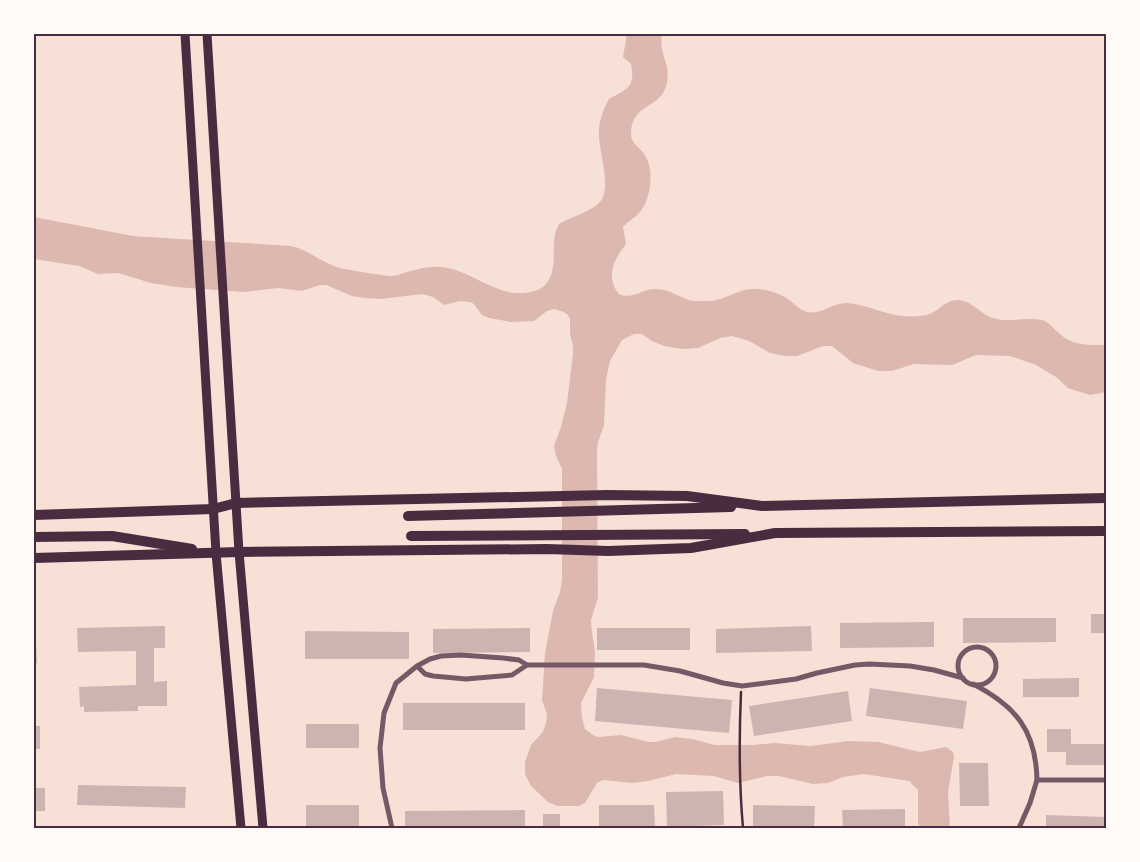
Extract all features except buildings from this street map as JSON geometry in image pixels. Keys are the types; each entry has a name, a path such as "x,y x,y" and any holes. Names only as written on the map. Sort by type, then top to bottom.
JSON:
{"main road":[{"path":"185,34 216,553 241,828"},
{"path":"207,34 236,502 262,828"},
{"path":"34,515 213,509 236,502 607,494 687,496 762,506"},
{"path":"408,516 1106,498"},
{"path":"411,536 1106,531"},
{"path":"34,558 240,552 690,548 775,534"},
{"path":"34,537 112,536 216,553"}],"street":[{"path":"963,678 958,666 962,655 972,648 985,648 996,662 994,674 985,683 973,684"},
{"path":"392,828 383,788 380,748 382,725 396,683 417,666 430,659 441,656 460,655 519,660 527,665 644,665 680,671 723,683 742,686 796,680 817,673 869,664 910,666 963,678 998,698 1027,729 1037,764 1037,780 1030,803 1019,828"},
{"path":"417,666 425,674 466,679 512,675 527,665"},
{"path":"1037,780 1106,780"}],"path":[{"path":"742,686 738,742 743,828"}],"shaded area":[{"path":"627,34 662,34 662,49 668,74 662,95 641,111 633,123 631,136 635,144 642,151 650,167 650,183 644,206 623,227 626,244 615,262 612,275 612,281 619,294 628,296 650,289 661,289 689,300 707,301 717,300 746,290 760,289 781,295 807,312 817,312 846,303 903,316 931,314 948,302 957,300 967,302 993,318 1042,320 1070,341 1082,344 1106,345 1106,392 1090,395 1068,388 1056,377 1036,365 1010,356 976,355 952,365 914,364 892,371 878,371 853,363 832,346 823,346 797,356 785,356 770,353 749,341 732,336 720,338 698,348 683,349 664,346 642,334 634,334 622,340 610,361 606,379 604,425 597,451 598,598 591,620 595,651 594,677 581,703 585,729 598,737 621,735 649,742 675,737 715,745 774,743 811,746 848,741 878,742 920,752 946,747 953,752 954,757 948,792 950,828 922,828 918,824 918,790 909,781 864,774 843,777 828,783 813,784 779,776 767,776 738,783 714,776 676,774 632,783 603,780 597,783 585,803 579,806 557,806 548,802 531,786 525,774 525,762 531,745 543,732 546,723 547,714 542,700 545,653 553,611 562,580 562,469 554,446 567,403 573,354 570,319 564,312 554,309 547,311 534,321 511,322 482,315 474,304 470,302 460,301 444,305 433,297 422,294 381,299 365,298 352,296 326,285 302,291 278,288 243,292 176,287 151,283 118,273 98,274 79,266 34,259 34,217 133,236 291,246 340,268 381,275 394,276 422,268 443,267 459,271 509,292 519,293 537,290 544,286 552,272 554,239 559,224 593,208 602,199 605,182 599,126 609,99 625,90 631,83 631,64 623,57"}]}
